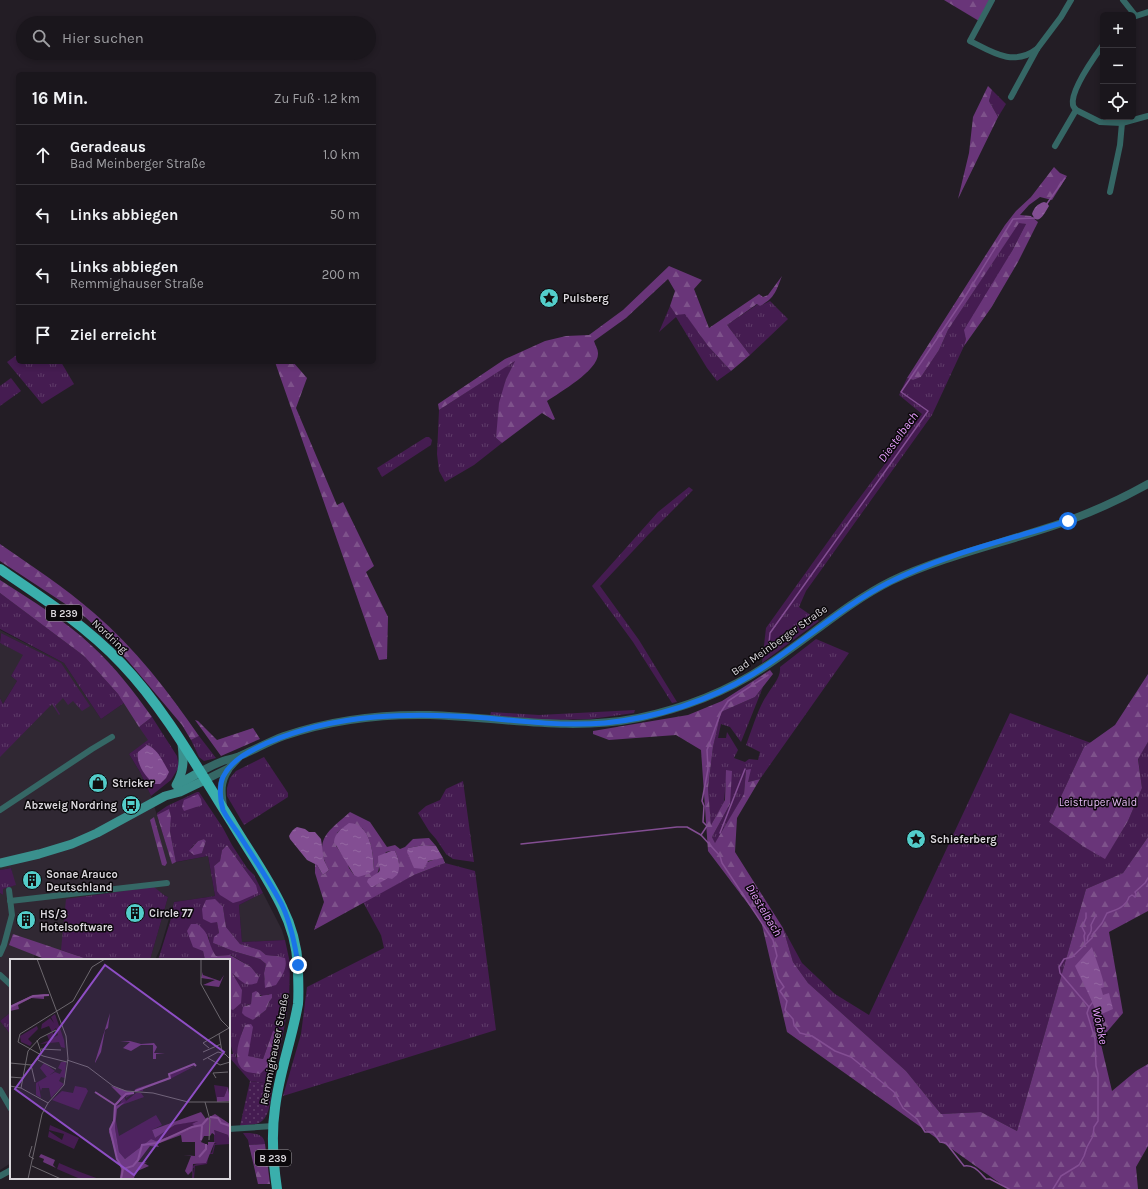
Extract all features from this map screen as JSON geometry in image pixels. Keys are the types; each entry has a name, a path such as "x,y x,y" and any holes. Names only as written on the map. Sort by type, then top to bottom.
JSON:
{"main road":[{"name":"Nordring","path":"0,569 77,622 102,644 123,665 145,692 182,744"},
{"name":"B 239","path":"182,744 203,776"},
{"path":"176,785 183,769 182,744"},
{"name":"Bad Meinberger Straße","path":"165,796 176,785 203,776"},
{"name":"Bad Meinberger Straße","path":"0,863 72,844 97,833 165,796 180,792 203,776"},
{"name":"Remmighauser Straße","path":"203,776 280,901 295,942 298,965 298,1002 277,1092 273,1126 273,1152 277,1189"}],"street":[{"path":"992,0 970,40 1001,56 1028,56 1037,49"},
{"path":"1011,97 1037,49 1071,0"},
{"path":"1123,0 1131,12"},
{"path":"1136,15 1148,12"},
{"path":"1100,48 1090,63 1074,96 1073,104 1076,110 1100,122 1122,123 1148,116"},
{"path":"1056,146 1076,110"},
{"path":"1110,192 1120,145 1122,123"},
{"name":"Bad Meinberger Straße","path":"203,776 223,761 241,756 282,736 321,725 362,718 429,715 523,722 588,724 636,718 676,708 712,695 741,681 771,662 850,605 888,583 933,564 1074,519 1110,504 1148,484"},
{"path":"0,810 112,737"},
{"name":"Bad Meinberger Straße","path":"203,776 229,768 241,756"},
{"path":"223,809 220,791 222,781 229,768"},
{"path":"10,901 167,883"},
{"path":"0,954 12,915 8,890"},
{"path":"0,975 10,984"},
{"path":"0,1090 10,1107"},
{"path":"230,1129 273,1126"},
{"path":"0,1176 10,1171"}],"shaded area":[{"path":"0,630 64,663 101,719 124,703 149,740 129,754 140,772 151,796 172,863 208,856 215,896 174,902 160,949 155,959 150,959 168,897 161,893 61,950 87,959 45,959 35,955 33,959 10,959 10,1013 0,1021 0,893 3,895 3,889 15,885 11,868 0,870 0,730 54,660 1,633 0,638"},
{"path":"0,643 24,655 11,676 17,681 3,704 0,698"},
{"path":"263,893 282,930 285,940 242,942 239,905"},
{"path":"0,1021 10,1034 10,1164 0,1170"}],"green space":[{"path":"944,0 991,0 979,21"},
{"path":"988,86 992,90 989,101 998,117 958,199 969,153 973,117"},
{"path":"992,90 1006,104 998,117 989,101"},
{"path":"1054,167 1060,173 1067,176 1052,200 1040,197 1029,205 1020,215 1031,216 1038,222 1018,262 991,308 964,346 966,339 964,330 1012,251 1026,224 1019,223 948,330 939,350 921,377 913,380 907,378 1005,225 1016,211 1031,197"},
{"path":"1019,222 1026,224 966,339 932,415 806,591 799,607 819,621 762,663 766,628 922,414 899,395 907,378 913,380 921,377 939,350 948,330"},
{"path":"669,266 702,280 694,289 709,328 759,294 763,297 768,295 782,276 774,294 769,300 760,306 757,304 727,325 750,355 731,371 708,346 685,314 676,315 670,306 675,291 668,279 626,318 594,341 598,350 597,360 578,380 547,401 555,419 553,420 542,413 502,443 496,438 499,403 506,379 515,361 439,410 438,404 505,359 545,341 566,336 589,335 623,310"},
{"path":"770,301 788,319 750,355 727,325 758,304 760,306"},
{"path":"670,306 676,315 685,313 708,346 731,371 717,381 707,368 676,317 659,332"},
{"path":"16,355 16,364 62,364 74,384 42,404 7,362"},
{"path":"516,360 506,379 496,438 502,443 474,465 445,482 439,471 437,454 439,410"},
{"path":"276,364 295,364 307,378 296,408 337,505 343,502 374,566 366,572 388,617 387,659 379,660"},
{"path":"11,378 21,391 0,406 0,386"},
{"path":"426,437 429,437 432,440 431,445 382,477 377,468"},
{"path":"689,487 693,490 600,586 639,640 677,702 672,703 633,642 592,586 658,512"},
{"path":"0,544 71,594 109,626 137,655 199,736 191,740 182,725 129,662 107,637 85,617 0,561"},
{"path":"0,580 48,611 82,637 116,671 152,717 139,727 118,694 84,656 0,593"},
{"path":"0,593 84,656 118,694 124,703 101,719 64,663 0,629"},
{"path":"1,633 61,663 90,706 82,711 73,701 68,705 63,698 55,706 60,714 59,715 52,704 0,757 0,698 3,704 17,681 11,676 23,655 0,643"},
{"path":"816,639 849,653 760,779 748,782 746,770 744,794 715,844 712,837 730,804 727,770 724,802 711,825 708,788 713,747 721,712 755,697 763,687 741,742 730,727 721,724 718,738 726,738 727,732 738,750 734,758 745,762 749,759 758,760 760,752 746,745 761,706 778,678 780,667"},
{"path":"770,670 773,674 755,697 721,712 713,747 708,788 711,825 725,800 726,770 732,771 730,804 712,837 715,843 744,794 746,770 751,769 748,782 760,779 737,818 735,852 783,928 793,962 808,983 906,1071 941,1114 981,1112 1017,1131 1086,889 1123,873 1148,837 1148,911 1109,932 1123,1013 1100,1040 1112,1091 1136,1071 1148,1064 1148,1146 1136,1167 1138,1189 1008,1189 787,1032 761,921 708,851 701,750 676,735 609,740 593,734 593,731 688,715 722,701"},
{"name":"Leistruper Wald","path":"1148,674 1148,742 1138,759 1142,788 1128,821 1105,859 1084,847 1049,822 1084,747 1115,725"},
{"path":"635,710 634,713 591,719 549,720 490,716 491,712 539,715"},
{"path":"1010,713 1091,743 1084,747 1049,822 1084,847 1105,858 1128,821 1142,788 1138,758 1148,742 1148,837 1123,873 1086,889 1017,1131 981,1112 941,1114 906,1071 808,983 793,962 783,928 802,963 835,994 869,1015"},
{"path":"152,717 177,756 179,767 171,780 151,796 140,772 129,754 148,740 139,727"},
{"path":"195,720 198,721 217,740 253,728 260,739 221,756"},
{"path":"199,736 216,758 204,761 199,757 191,740"},
{"path":"264,757 288,793 288,797 244,825 227,796 227,788 230,778 236,771"},
{"path":"463,781 474,862 453,859 446,854 418,813 426,806 440,800 446,789"},
{"path":"199,792 247,868 254,875 263,893 239,905 242,942 285,940 290,963 289,1001 272,1084 250,1081 230,1058 230,1054 233,1054 230,1042 230,1009 233,1010 230,971 259,977 251,967 231,955 216,956 211,949 208,935 203,951 205,959 158,959 170,922 174,902 215,896 208,856 176,862 170,832 171,817 169,810 157,815 157,813 167,806","holes":["204,839 206,841 202,853 191,848 198,841","227,845 256,885 217,891 214,866 220,861 222,850","223,907 226,927 240,944 260,950 266,955 276,956 264,981 266,964 260,959 213,943 219,933 217,922","252,993 264,996 269,994 272,998 266,1010 253,1020 246,1005 251,1004","245,1025 247,1056 263,1059 273,1031 260,1074 236,1057"]},
{"path":"198,794 202,805 184,811 182,807 184,800"},
{"path":"169,809 171,817 170,832 176,862 172,864 157,815"},
{"path":"350,812 370,822 387,847 395,845 400,849 405,847 413,839 429,838 436,846 424,845 408,848 410,859 424,869 427,862 436,859 443,858 445,863 414,875 314,930 324,902 315,873 315,863 323,875 329,870 322,851 325,836","holes":["344,827 362,828 365,832 371,847 374,869 354,875 349,868 347,861 336,846 337,833","395,851 399,868 373,887 370,878 378,873 379,865 386,852"]},
{"path":"154,817 167,863 165,866 162,865 150,820"},
{"path":"204,839 206,841 202,853 194,855 189,851 198,841"},
{"path":"227,845 256,885 258,893 233,903 220,895 217,891 214,866 220,861 222,850"},
{"path":"445,863 475,871 496,1030 283,1096 301,1034 307,987 384,948 381,935 363,902 414,875"},
{"path":"11,868 16,885 3,889 3,895 0,893 0,870"},
{"path":"154,887 168,897 150,959 87,959 61,950 66,899"},
{"path":"215,899 223,907 226,927 240,944 260,950 266,955 285,958 285,969 276,985 265,988 264,973 266,964 260,959 213,943 214,937 219,933 217,922 211,923 203,919 202,909 206,900"},
{"path":"191,924 197,924 205,931 216,956 230,955 251,967 259,977 257,983 249,985 232,973 242,990 241,1003 233,1010 230,1009 230,959 205,959 203,951 193,947 187,931"},
{"path":"13,934 87,959 44,959 9,945"},
{"path":"256,991 260,996 272,994 272,998 266,1010 253,1020 242,1013 243,1007 251,1004 252,993"},
{"path":"10,1013 10,1034 0,1021"},
{"path":"251,1024 253,1027 248,1056 263,1059 273,1031 279,1030 282,1033 276,1062 273,1065 268,1066 260,1074 245,1071 240,1067 238,1062 237,1056 241,1036 245,1025"},
{"path":"250,1081 272,1084 270,1106 266,1116 259,1123 240,1126"},
{"path":"243,1133 257,1134 263,1138 265,1144 249,1145 248,1140"},
{"path":"265,1144 270,1184 258,1184 249,1145"}],"water":[{"path":"1044,202 1049,206 1041,218 1037,220 1032,214 1038,205"},
{"path":"147,745 157,753 169,772 160,784 154,784 144,774 138,761 138,752"},
{"path":"349,823 362,828 369,840 373,855 374,870 368,874 358,877 354,875 334,842 337,834"},
{"path":"297,827 305,829 309,832 315,832 321,839 324,860 329,870 323,875 317,865 307,860 290,839 289,836"},
{"path":"424,845 436,846 443,858 428,861 424,869 414,868 407,852 408,848"},
{"path":"395,851 398,860 399,869 397,875 392,879 388,878 371,887 367,882 368,879 380,870 378,856"},
{"path":"1092,947 1103,979 1104,987 1101,988 1103,995 1109,993 1113,1009 1097,1016 1090,996 1075,966"}],"waterway":[{"name":"Diestelbach","path":"1046,205 1065,178"},
{"name":"Diestelbach","path":"768,653 770,633 928,411 901,392 963,300 1013,219 1036,218"},
{"name":"Diestelbach","path":"768,675 728,701 721,712 707,750 708,769 702,801 704,806 703,822 707,826 701,835 720,856 722,863 773,940 777,956 774,964 778,978 784,987 780,991 787,1001 785,1010 793,1019 794,1025 800,1033 812,1036 835,1051 851,1057 894,1092 903,1108 917,1119 925,1132 933,1132 940,1142 946,1143 964,1166 971,1166 986,1179 990,1179 1009,1189"},
{"path":"720,833 745,769"},
{"path":"521,844 677,827 687,827 701,835"},
{"name":"Wörbke","path":"1053,1189 1061,1176 1079,1165 1093,1136 1094,1127 1098,1121 1098,1074 1096,1066 1095,1039 1087,1013 1089,1007 1060,973 1059,967 1064,959 1072,957 1092,938 1093,934 1102,923 1107,913 1123,906 1132,895 1135,897 1135,892 1145,883 1148,878"},
{"path":"1085,944 1085,933 1082,927 1086,918 1086,913"},
{"path":"1087,941 1091,931 1091,925 1096,915"},
{"name":"Wörbke","path":"1089,1007 1093,1002"}],"place":[{"name":"Pulsberg","path":"549,298"},
{"name":"Stricker","path":"98,783"},
{"name":"Abzweig Nordring","path":"131,805"},
{"name":"Schieferberg","path":"916,839"},
{"name":"Sonae Arauco Deutschland","path":"32,880"},
{"name":"Circle 77","path":"135,913"},
{"name":"HS/3 Hotelsoftware","path":"26,920"}],"route":[{"path":"298,965 295,942 283,908 223,809 220,791 223,777 229,768 241,756 282,736 321,725 362,718 429,715 523,722 588,724 620,721 663,712 712,695 735,685 771,662 840,612 888,583 960,554 1068,521"}]}
